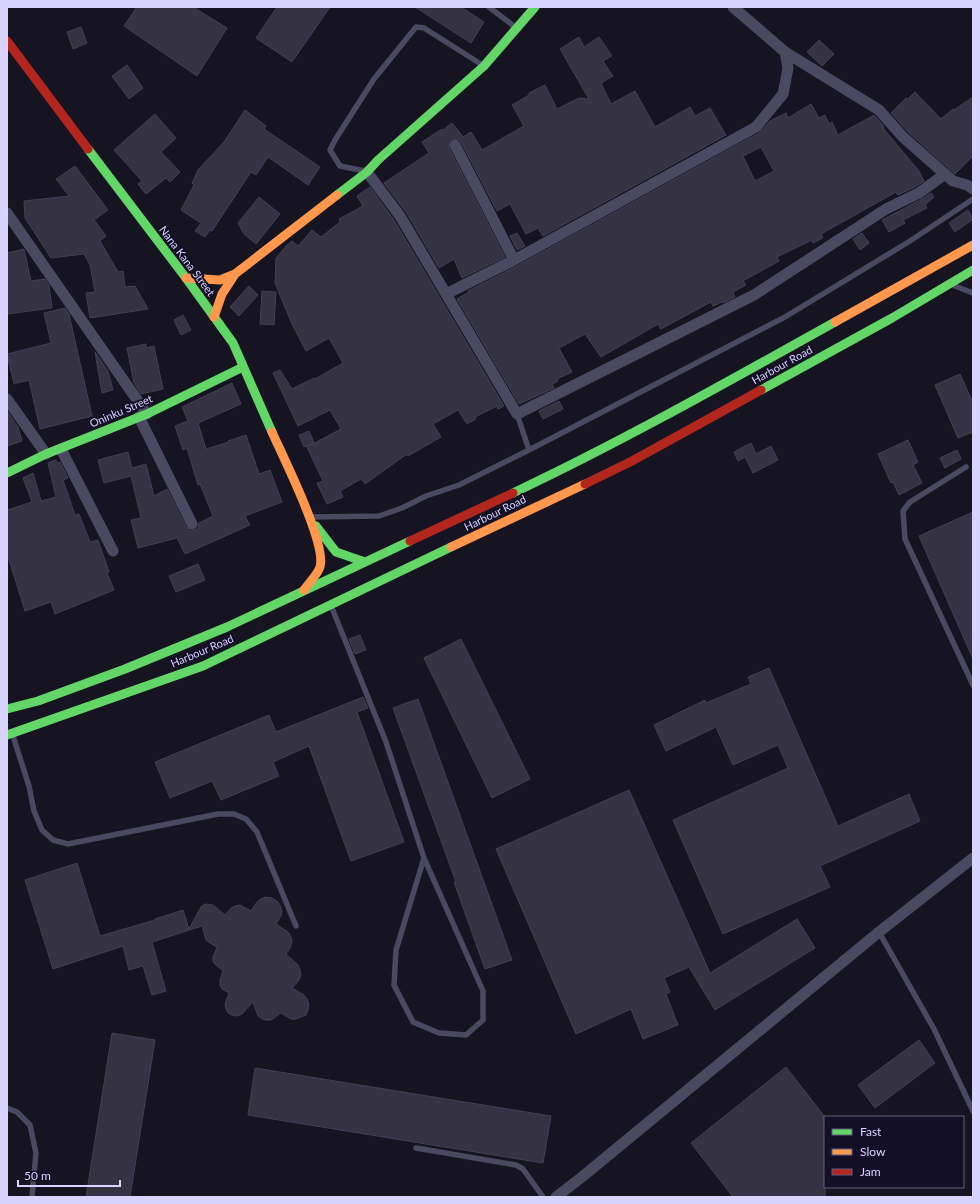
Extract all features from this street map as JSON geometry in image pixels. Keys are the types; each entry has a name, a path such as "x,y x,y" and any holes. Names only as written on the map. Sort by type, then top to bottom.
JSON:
{"main road":[{"path":"186,278 220,280 235,274 367,172 378,160 484,66 535,7"},
{"name":"Nana Kana Street","path":"7,42 186,278 233,343 310,517"},
{"name":"Harbour Road","path":"7,709 38,701 125,669 227,626 565,468 735,378 931,270 973,245"},
{"name":"Harbour Road","path":"10,735 203,666 632,461 865,333 973,270"},
{"path":"214,317 217,303 235,274"},
{"name":"Oninku Street","path":"7,473 46,454 143,416 243,367"},
{"path":"310,517 336,552 365,562"},
{"path":"302,591 320,568 321,555 310,517"}],"street":[{"path":"733,7 785,52 879,110 903,137 953,181 968,185 973,189"},
{"path":"446,294 514,260 756,127 783,94 788,68 785,52"},
{"path":"456,145 514,260"},
{"path":"367,172 400,216 517,414 754,295 886,208 919,193 945,174"},
{"path":"7,213 143,416 192,524"},
{"path":"7,399 46,454"},
{"path":"61,449 113,551"},
{"path":"556,1197 879,932 973,858"}],"lane":[{"path":"489,7 517,28"},
{"path":"367,172 340,166 330,150 374,79 416,27 424,28 484,66"},
{"path":"310,517 379,516 402,508 426,496 459,485 786,317 910,241 973,199"},
{"path":"950,284 973,294"},
{"path":"517,414 529,450"},
{"path":"966,467 910,502 903,511 903,524 905,539 973,685"},
{"path":"331,606 386,742 424,858 483,991 483,1020 466,1035 439,1033 413,1022 394,985 396,950 424,858"},
{"path":"10,735 29,786 34,811 42,830 53,840 68,844 218,814 234,814 246,819 257,832 296,926"},
{"path":"879,932 934,1029 973,1111"},
{"path":"7,1108 17,1112 30,1125 36,1153 32,1197"},
{"path":"416,1148 516,1165 523,1169 543,1197"}],"building":[{"path":"137,7 193,7 227,28 197,76 124,26"},
{"path":"277,7 330,7 292,62 256,38"},
{"path":"415,7 461,7 484,22 471,43"},
{"path":"81,27 87,43 73,49 67,32"},
{"path":"579,37 584,47 599,37 612,56 603,61 613,76 601,83 611,104 635,91 655,127 690,107 695,116 710,108 726,135 543,236 538,228 526,234 510,204 497,211 461,142 458,139 452,139 449,142 449,148 505,257 462,278 454,259 439,268 406,212 384,183 429,153 422,142 452,123 463,137 471,132 482,150 524,126 512,105 529,95 529,93 545,85 557,109 579,98 589,99 560,49"},
{"path":"819,40 834,54 822,66 807,52"},
{"path":"127,65 143,88 129,99 112,76"},
{"path":"915,92 941,119 953,109 954,110 973,97 973,156 955,174 908,132 891,113 906,98 908,99"},
{"path":"811,104 819,118 825,115 829,124 832,122 838,135 874,115 919,171 924,181 898,195 896,192 821,234 823,238 813,243 812,240 777,257 779,261 743,281 746,285 733,292 735,297 723,303 722,302 713,306 711,302 661,329 658,324 601,357 585,334 559,348 572,372 557,379 558,381 552,384 554,388 519,404 457,299 469,292 468,291 517,266 759,133 770,121 786,113 788,118","holes":["761,147 774,171 755,181 743,156"]},
{"path":"245,110 266,126 264,129 320,167 308,185 268,157 256,175 251,172 212,231 210,230 205,237 195,231 201,223 181,210 194,185 192,183 198,170 224,142"},
{"path":"155,114 176,138 161,152 180,172 170,182 166,178 146,194 138,184 142,181 114,150"},
{"path":"75,166 108,210 94,220 106,236 100,241 118,272 123,271 125,287 135,286 148,309 90,318 86,293 95,292 90,265 84,254 51,258 25,218 24,201 69,196 56,179"},
{"path":"370,187 394,220 504,406 498,409 497,406 475,417 476,419 467,424 458,410 433,424 441,437 408,456 407,454 365,484 361,479 340,491 343,497 327,504 317,483 323,481 307,447 341,429 330,410 298,426 273,373 280,370 292,389 314,378 315,379 343,363 329,338 306,351 292,324 275,283 276,258 292,241 298,246 312,230 321,237 340,222 339,219 363,206 357,196"},
{"path":"931,193 934,197 925,205 927,208 903,220 905,223 889,232 882,220"},
{"path":"259,197 280,214 256,244 244,234 238,223"},
{"path":"968,210 973,219 955,232 949,223"},
{"path":"517,233 525,246 517,250 510,236"},
{"path":"862,233 869,243 860,250 853,239"},
{"path":"24,249 31,281 45,279 49,285 52,308 7,314 7,253"},
{"path":"249,286 258,295 239,316 230,307"},
{"path":"262,291 276,292 274,325 260,324"},
{"path":"65,308 69,314 92,416 40,429 29,380 14,384 7,354 51,343 44,313"},
{"path":"183,315 191,330 181,335 174,320"},
{"path":"146,344 146,348 154,346 163,389 141,394 134,383 127,348"},
{"path":"95,352 108,371 113,390 102,393"},
{"path":"960,374 973,403 973,432 958,438 935,385"},
{"path":"232,383 241,404 198,423 206,449 246,435 259,474 270,470 282,502 245,516 250,525 185,554 177,538 138,548 131,520 141,518 131,476 104,483 98,460 128,452 132,468 146,464 154,496 167,489 186,527 191,531 195,530 198,528 199,523 213,516 200,484 198,485 187,448 183,450 175,426 188,421 182,407"},
{"path":"559,401 563,409 543,419 539,411"},
{"path":"7,411 18,427 22,441 7,446"},
{"path":"309,431 314,443 304,447 299,435"},
{"path":"908,440 918,462 913,465 922,483 899,495 893,482 891,483 878,454"},
{"path":"751,443 756,454 771,446 778,460 753,473 745,457 738,461 734,452"},
{"path":"957,450 961,459 945,468 940,458"},
{"path":"56,460 57,463 60,462 68,478 63,480 75,515 79,514 90,542 98,540 109,572 107,573 114,590 55,614 51,602 25,611 7,553 7,510 32,502 23,478 33,473 41,501 56,497 48,463"},
{"path":"973,512 973,659 919,536"},
{"path":"198,564 205,580 176,592 169,576"},
{"path":"360,635 366,650 355,654 349,639"},
{"path":"461,639 530,779 492,798 424,658"},
{"path":"769,668 838,826 909,794 920,821 820,866 830,887 723,934 673,820 788,768 778,745 733,765 716,727 666,751 654,725 705,700 706,703 751,684 748,677"},
{"path":"363,697 368,708 357,712 404,842 351,861 309,746 273,762 279,776 221,800 212,781 170,798 155,762 269,715 276,732"},
{"path":"418,699 512,960 485,969 454,882 456,882 393,708"},
{"path":"629,790 710,973 797,919 815,948 715,1010 689,967 664,978 670,992 666,994 678,1025 643,1039 631,1009 576,1034 496,849"},
{"path":"77,863 100,936 183,910 189,929 201,907 205,904 213,905 225,915 231,908 240,905 251,911 257,902 266,897 277,901 282,911 276,924 288,932 291,937 292,942 286,954 298,965 301,975 299,980 292,988 304,995 307,999 309,1005 306,1015 296,1019 291,1019 281,1013 271,1020 266,1020 258,1016 253,1002 242,1014 237,1016 228,1013 225,1004 229,993 222,989 220,985 223,971 213,962 213,957 217,947 206,940 202,926 152,942 166,991 152,995 143,966 129,970 123,946 53,969 25,880"},
{"path":"112,1033 155,1040 130,1197 86,1197"},
{"path":"919,1040 935,1063 875,1108 858,1085"},
{"path":"786,1067 824,1116 825,1197 733,1197 691,1143"},
{"path":"255,1068 551,1116 543,1163 248,1115"}],"traffic: fast":[{"path":"337,195 367,172 378,160 484,66 535,7"},
{"path":"88,149 186,278 233,343 272,432"},
{"path":"761,390 892,318 973,270"},
{"path":"513,493 635,432 835,322"},
{"path":"7,473 46,454 147,414 243,367"},
{"path":"316,526 336,552 365,562"},
{"path":"7,709 38,701 125,669 227,627 410,541"},
{"path":"7,735 203,666 451,547"}],"traffic: slow":[{"path":"186,278 220,280 235,274 337,195"},
{"path":"835,322 973,245"},
{"path":"214,317 222,294 235,274"},
{"path":"272,432 303,500 317,540 320,556 320,567 304,590"},
{"path":"451,547 585,484"}],"traffic: jam":[{"path":"7,41 88,149"},
{"path":"585,484 632,461 761,390"},
{"path":"410,541 513,493"}]}
